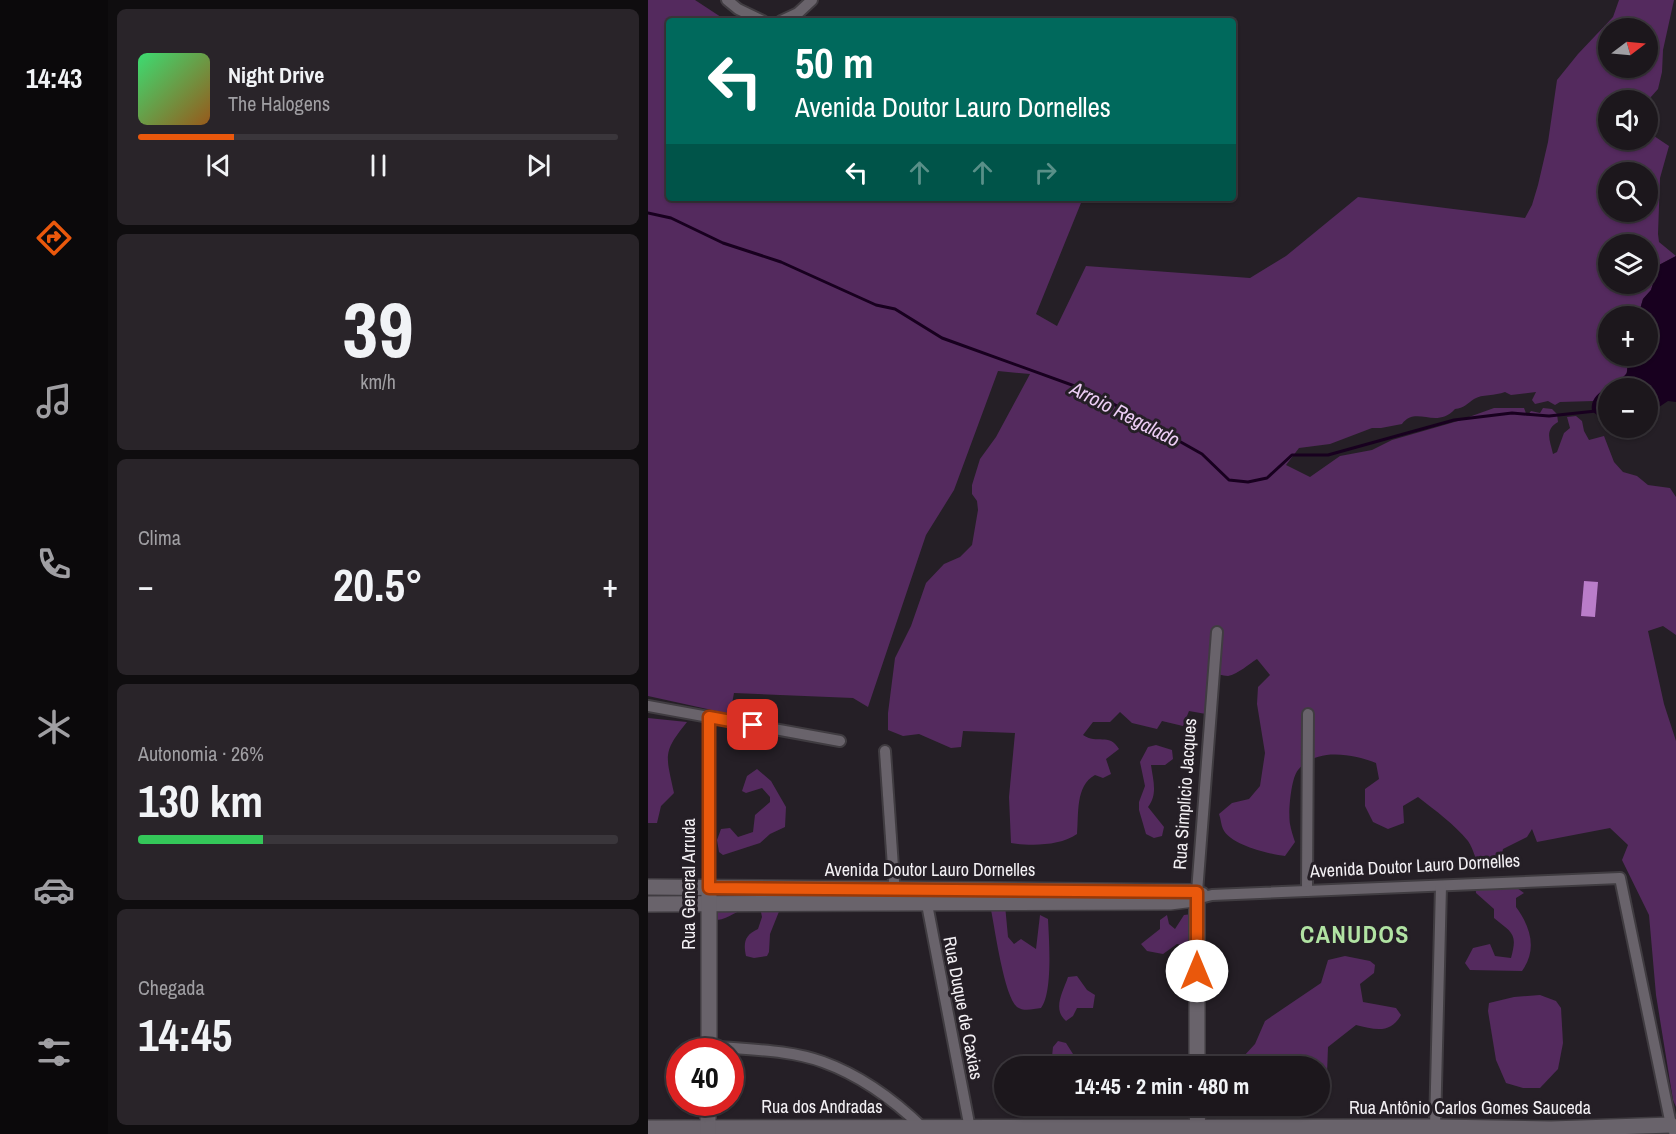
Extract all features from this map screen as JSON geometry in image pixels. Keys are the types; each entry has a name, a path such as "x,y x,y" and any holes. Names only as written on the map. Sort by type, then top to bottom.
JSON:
{"street":[{"path":"727,0 738,9 757,18"},
{"path":"787,18 798,13 812,0"},
{"name":"Rua Simplicio Jacques","path":"1197,1056 1202,895 1217,632"},
{"path":"648,706 840,741"},
{"path":"1307,891 1308,714"},
{"name":"Rua General Arruda","path":"709,717 709,1038"},
{"path":"885,751 895,896"},
{"name":"Avenida Doutor Lauro Dornelles","path":"648,887 709,895 1202,895 1620,878 1673,1130"},
{"path":"1435,1127 1441,886"},
{"name":"Avenida Doutor Lauro Dornelles","path":"648,904 709,895"},
{"name":"Rua Duque de Caxias","path":"926,895 970,1131"},
{"path":"744,1051 795,1055 822,1061 869,1084 898,1105 923,1128"},
{"path":"1197,1116 1198,1131"},
{"path":"888,1127 903,1134"},
{"name":"Rua dos Andradas","path":"648,1128 708,1130 888,1127 970,1131"},
{"name":"Rua Antônio Carlos Gomes Sauceda","path":"970,1131 1198,1131 1435,1127 1551,1132 1673,1130"}],"shaded area":[{"path":"648,0 695,0 722,18 666,18 666,201 1082,201 1036,314 1057,326 1086,266 1250,278 1286,256 1358,197 1525,218 1532,205 1548,142 1557,80 1598,33 1598,78 1658,78 1658,18 1612,18 1619,0 1674,0 1663,50 1662,72 1658,89 1598,90 1598,150 1658,150 1658,139 1669,146 1660,178 1658,234 1598,234 1598,294 1647,294 1641,306 1598,306 1598,366 1627,366 1625,376 1598,378 1598,395 1594,401 1560,402 1555,405 1548,401 1535,404 1532,400 1536,392 1511,395 1505,392 1481,396 1441,418 1414,417 1402,424 1372,428 1330,444 1299,448 1286,465 1310,477 1340,456 1372,450 1392,440 1494,408 1524,408 1527,416 1531,411 1540,413 1543,408 1552,409 1557,414 1558,422 1549,432 1553,454 1557,452 1564,433 1570,428 1567,417 1576,416 1582,421 1589,440 1605,438 1614,462 1623,472 1637,476 1648,485 1670,488 1676,497 1676,635 1663,626 1648,631 1664,704 1676,741 1676,1107 1656,995 1649,915 1622,860 1628,845 1610,828 1537,842 1532,829 1527,837 1503,849 1499,866 1486,869 1477,861 1470,844 1463,835 1418,797 1403,806 1404,823 1388,829 1373,822 1365,806 1365,789 1379,779 1376,763 1346,755 1325,755 1315,758 1298,770 1292,788 1289,812 1295,842 1285,856 1260,851 1233,840 1222,827 1219,814 1232,803 1249,799 1260,786 1265,753 1257,704 1258,687 1270,675 1257,659 1232,675 1213,677 1208,686 1206,714 1189,711 1183,726 1162,721 1157,729 1132,723 1120,712 1110,722 1093,722 1083,735 1088,738 1111,741 1119,749 1106,759 1111,774 1103,778 1095,775 1084,786 1079,801 1077,834 1054,843 1027,845 1011,843 1009,797 1015,733 963,731 961,747 951,748 919,734 903,736 888,730 895,658 911,626 926,583 944,564 960,557 972,545 978,510 977,501 972,494 972,485 980,459 996,437 1030,374 998,371 954,490 926,535 868,707 853,698 734,693 730,714 648,696"},
{"path":"1658,234 1659,242 1676,256 1659,265 1658,268"},
{"path":"1676,256 1676,402 1668,401 1658,408 1658,378 1623,378 1627,373 1627,366 1658,366 1658,306 1641,306 1647,294 1658,294 1659,265"},
{"path":"1598,394 1598,416 1592,411"},
{"path":"648,718 687,722 670,748 668,762 674,793 661,806 657,823 648,823"},
{"path":"1156,745 1172,750 1173,759 1165,765 1151,765 1154,792 1148,807 1164,827 1162,836 1154,838 1146,834 1139,802 1145,786 1140,762 1148,747"},
{"path":"757,769 771,781 786,807 785,827 770,834 760,843 723,855 719,852 717,840 721,829 730,828 738,837 753,832 755,815 770,802 770,797 762,788 746,793 742,791 747,776"},
{"path":"1492,883 1517,888 1524,893 1516,898 1516,907 1525,922 1531,946 1527,963 1522,971 1470,970 1465,963 1473,948 1490,944 1495,956 1511,958 1514,943 1512,934 1494,918 1494,909 1476,893 1475,884"},
{"path":"718,905 780,909 770,934 767,956 754,958 746,956 745,951 748,936 758,929 762,917 761,912 742,910 717,920 714,912"},
{"path":"1005,905 1008,937 1014,944 1021,939 1036,949 1040,915 1048,919 1049,978 1045,1000 1041,1008 1020,1009 1012,1000 1008,990 991,910"},
{"path":"1192,914 1191,939 1186,946 1177,944 1163,954 1147,951 1141,944 1160,929 1160,920 1167,915 1169,924 1175,929 1184,915"},
{"path":"1345,956 1370,961 1375,965 1374,973 1360,984 1363,1002 1396,1008 1401,1015 1397,1021 1392,1026 1381,1029 1356,1025 1328,1047 1328,1056 1244,1056 1255,1044 1265,1021 1321,983 1328,960"},
{"path":"1077,976 1087,990 1095,995 1093,1008 1077,1008 1073,1016 1066,1021 1060,1011 1060,1000 1068,977"},
{"path":"1540,995 1556,1001 1561,1008 1563,1043 1558,1069 1540,1088 1523,1088 1506,1083 1496,1060 1488,1011 1489,1003 1514,997"},
{"path":"1058,1041 1066,1043 1074,1056 1052,1056 1053,1047"}],"building":[{"path":"1584,581 1598,582 1595,617 1581,616"}],"waterway":[{"name":"Arroio Regalado","path":"648,213 671,218 723,243 781,262 876,305 895,309 942,338 1094,393 1202,454 1229,480 1248,482 1267,478 1292,455 1328,455 1454,420 1512,413 1549,416 1596,411"}],"district":[{"name":"CANUDOS","path":"1355,935"}],"route":[{"path":"753,725 709,717 709,888 1197,892 1197,971"}]}
